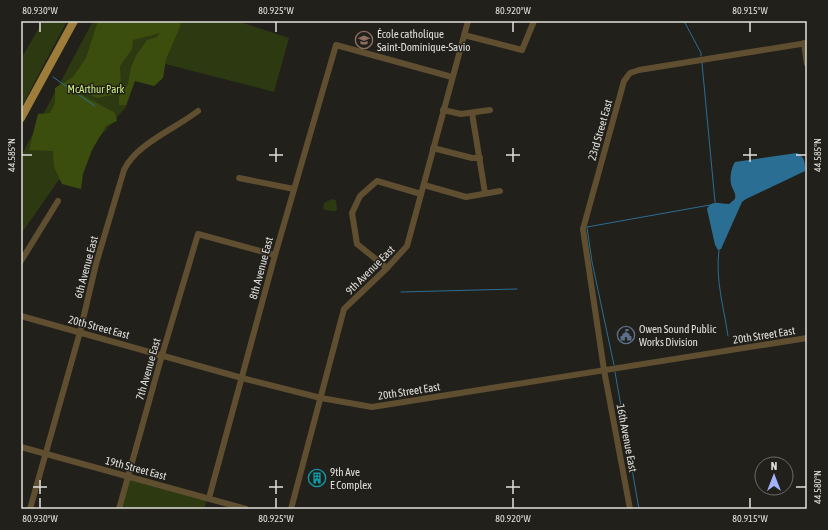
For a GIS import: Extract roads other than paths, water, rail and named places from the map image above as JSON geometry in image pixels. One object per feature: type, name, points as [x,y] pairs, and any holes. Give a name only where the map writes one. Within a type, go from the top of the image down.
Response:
[{"type":"main road","points":[[21,118],[74,21]]},
{"type":"street","name":"9th Avenue East","points":[[291,509],[344,309],[387,268],[407,246],[468,21]]},
{"type":"street","points":[[464,35],[522,50],[534,21]]},
{"type":"street","points":[[805,43],[807,64]]},
{"type":"street","name":"23rd Street East","points":[[604,370],[583,229],[624,82],[630,73],[639,70],[805,43]]},
{"type":"street","name":"8th Avenue East","points":[[209,498],[275,255],[336,45],[452,77]]},
{"type":"street","points":[[443,110],[461,114],[490,110]]},
{"type":"street","name":"6th Avenue East","points":[[30,509],[80,332],[96,264],[122,175],[126,166],[135,154],[146,145],[198,111]]},
{"type":"street","points":[[472,113],[486,193]]},
{"type":"street","points":[[433,148],[472,158],[480,158]]},
{"type":"street","points":[[239,178],[294,189]]},
{"type":"street","points":[[387,268],[357,244],[352,214],[353,211],[360,196],[377,181],[421,194]]},
{"type":"street","points":[[424,185],[466,197],[500,191]]},
{"type":"street","points":[[21,261],[58,201]]},
{"type":"street","name":"7th Avenue East","points":[[119,509],[198,234],[275,255]]},
{"type":"street","name":"20th Street East","points":[[21,316],[242,378],[321,398],[372,407],[807,338]]},
{"type":"street","name":"16th Avenue East","points":[[604,370],[630,509]]},
{"type":"street","name":"19th Street East","points":[[21,447],[246,509]]},
{"type":"water","points":[[797,153],[803,158],[805,163],[805,171],[742,202],[721,249],[718,250],[715,245],[707,209],[711,204],[729,204],[735,199],[735,194],[731,184],[731,174],[732,167],[735,162]]},
{"type":"waterway","points":[[684,21],[701,53],[701,56]]},
{"type":"waterway","points":[[702,63],[715,202]]},
{"type":"waterway","points":[[53,77],[95,106]]},
{"type":"waterway","points":[[614,365],[592,262],[587,227],[710,205]]},
{"type":"waterway","points":[[719,250],[718,272],[720,293],[728,336]]},
{"type":"waterway","points":[[401,292],[517,289]]},
{"type":"waterway","points":[[615,372],[639,509]]},
{"type":"place","name":"École catholique Saint-Dominique-Savio","points":[[364,40]]},
{"type":"place","name":"Owen Sound Public Works Division","points":[[626,335]]},
{"type":"place","name":"9th Ave E Complex","points":[[317,478]]},
{"type":"park label","name":"McArthur Park","points":[[96,89]]}]
